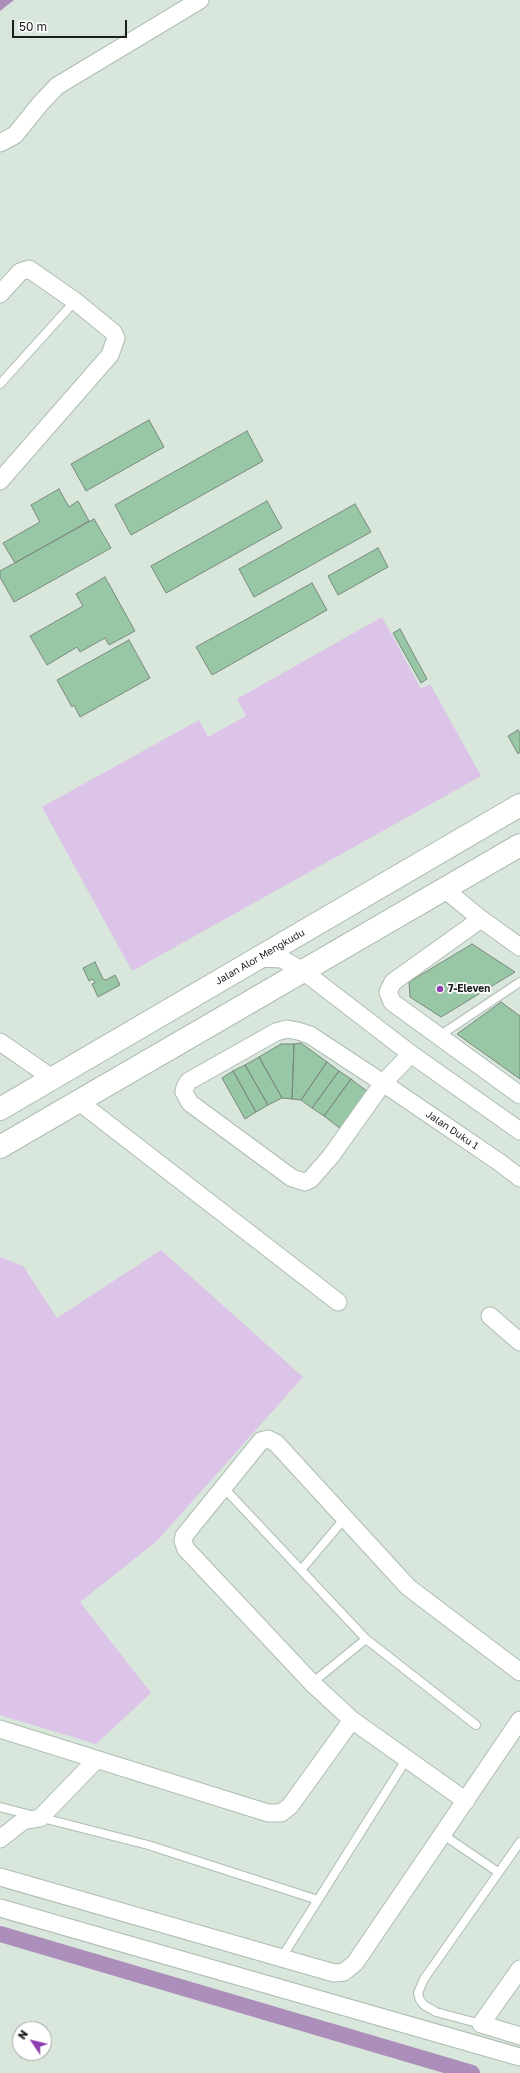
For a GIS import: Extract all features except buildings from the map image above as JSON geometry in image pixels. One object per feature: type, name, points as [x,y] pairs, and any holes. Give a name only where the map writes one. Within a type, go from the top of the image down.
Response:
[{"type":"main road","name":"Jalan Alor Mengkudu","points":[[0,1109],[520,805]]},
{"type":"main road","points":[[0,1147],[443,888],[520,845]]},
{"type":"street","points":[[0,143],[15,135],[57,86],[200,0]]},
{"type":"street","points":[[0,294],[20,272],[29,269],[75,301],[113,332],[116,338],[115,346],[110,355],[0,481]]},
{"type":"street","points":[[443,888],[481,919],[520,947]]},
{"type":"street","points":[[481,919],[393,982],[388,992],[392,1002],[520,1095]]},
{"type":"street","points":[[259,958],[282,959],[303,971],[411,1054],[520,1131]]},
{"type":"street","name":"Jalan Duku 1","points":[[383,1083],[331,1156],[311,1179],[305,1182],[292,1178],[190,1103],[184,1092],[189,1081],[276,1032],[287,1029],[310,1035],[383,1083],[520,1178]]},
{"type":"street","points":[[0,1042],[52,1078]]},
{"type":"street","points":[[383,1083],[411,1054]]},
{"type":"street","points":[[78,1101],[338,1302]]},
{"type":"street","points":[[490,1316],[520,1342]]},
{"type":"street","points":[[466,1801],[406,1760],[352,1720],[312,1683],[186,1549],[183,1541],[184,1536],[261,1441],[268,1439],[276,1443],[408,1587],[520,1672]]},
{"type":"street","points":[[0,1729],[268,1813],[281,1813],[290,1806],[352,1720]]},
{"type":"street","points":[[0,1877],[334,1973],[350,1969],[520,1720]]},
{"type":"street","points":[[0,1839],[23,1821],[40,1818],[96,1760]]},
{"type":"street","points":[[0,1908],[520,2057]]},
{"type":"street","points":[[520,1969],[481,2024],[520,2036]]},
{"type":"lane","points":[[0,384],[75,301]]},
{"type":"lane","points":[[439,1036],[520,982]]},
{"type":"lane","points":[[223,1486],[366,1639],[476,1725]]},
{"type":"lane","points":[[301,1570],[345,1518]]},
{"type":"lane","points":[[312,1683],[366,1639]]},
{"type":"lane","points":[[282,1957],[406,1760]]},
{"type":"lane","points":[[0,1807],[148,1845],[318,1900]]},
{"type":"lane","points":[[442,1834],[498,1872]]},
{"type":"lane","points":[[481,2024],[436,2012],[424,2005],[420,2000],[418,1992],[424,1979],[520,1842]]},
{"type":"shaded area","points":[[0,0],[14,0],[0,11]]},
{"type":"shaded area","points":[[382,617],[421,689],[430,684],[481,776],[132,971],[42,807],[199,720],[208,737],[246,716],[237,699]]},
{"type":"shaded area","points":[[161,1250],[303,1377],[157,1541],[80,1602],[151,1693],[96,1744],[0,1715],[0,1257],[23,1266],[57,1318]]},
{"type":"waterway","points":[[0,1934],[472,2073]]},
{"type":"place","name":"7-Eleven","points":[[440,989]]}]
